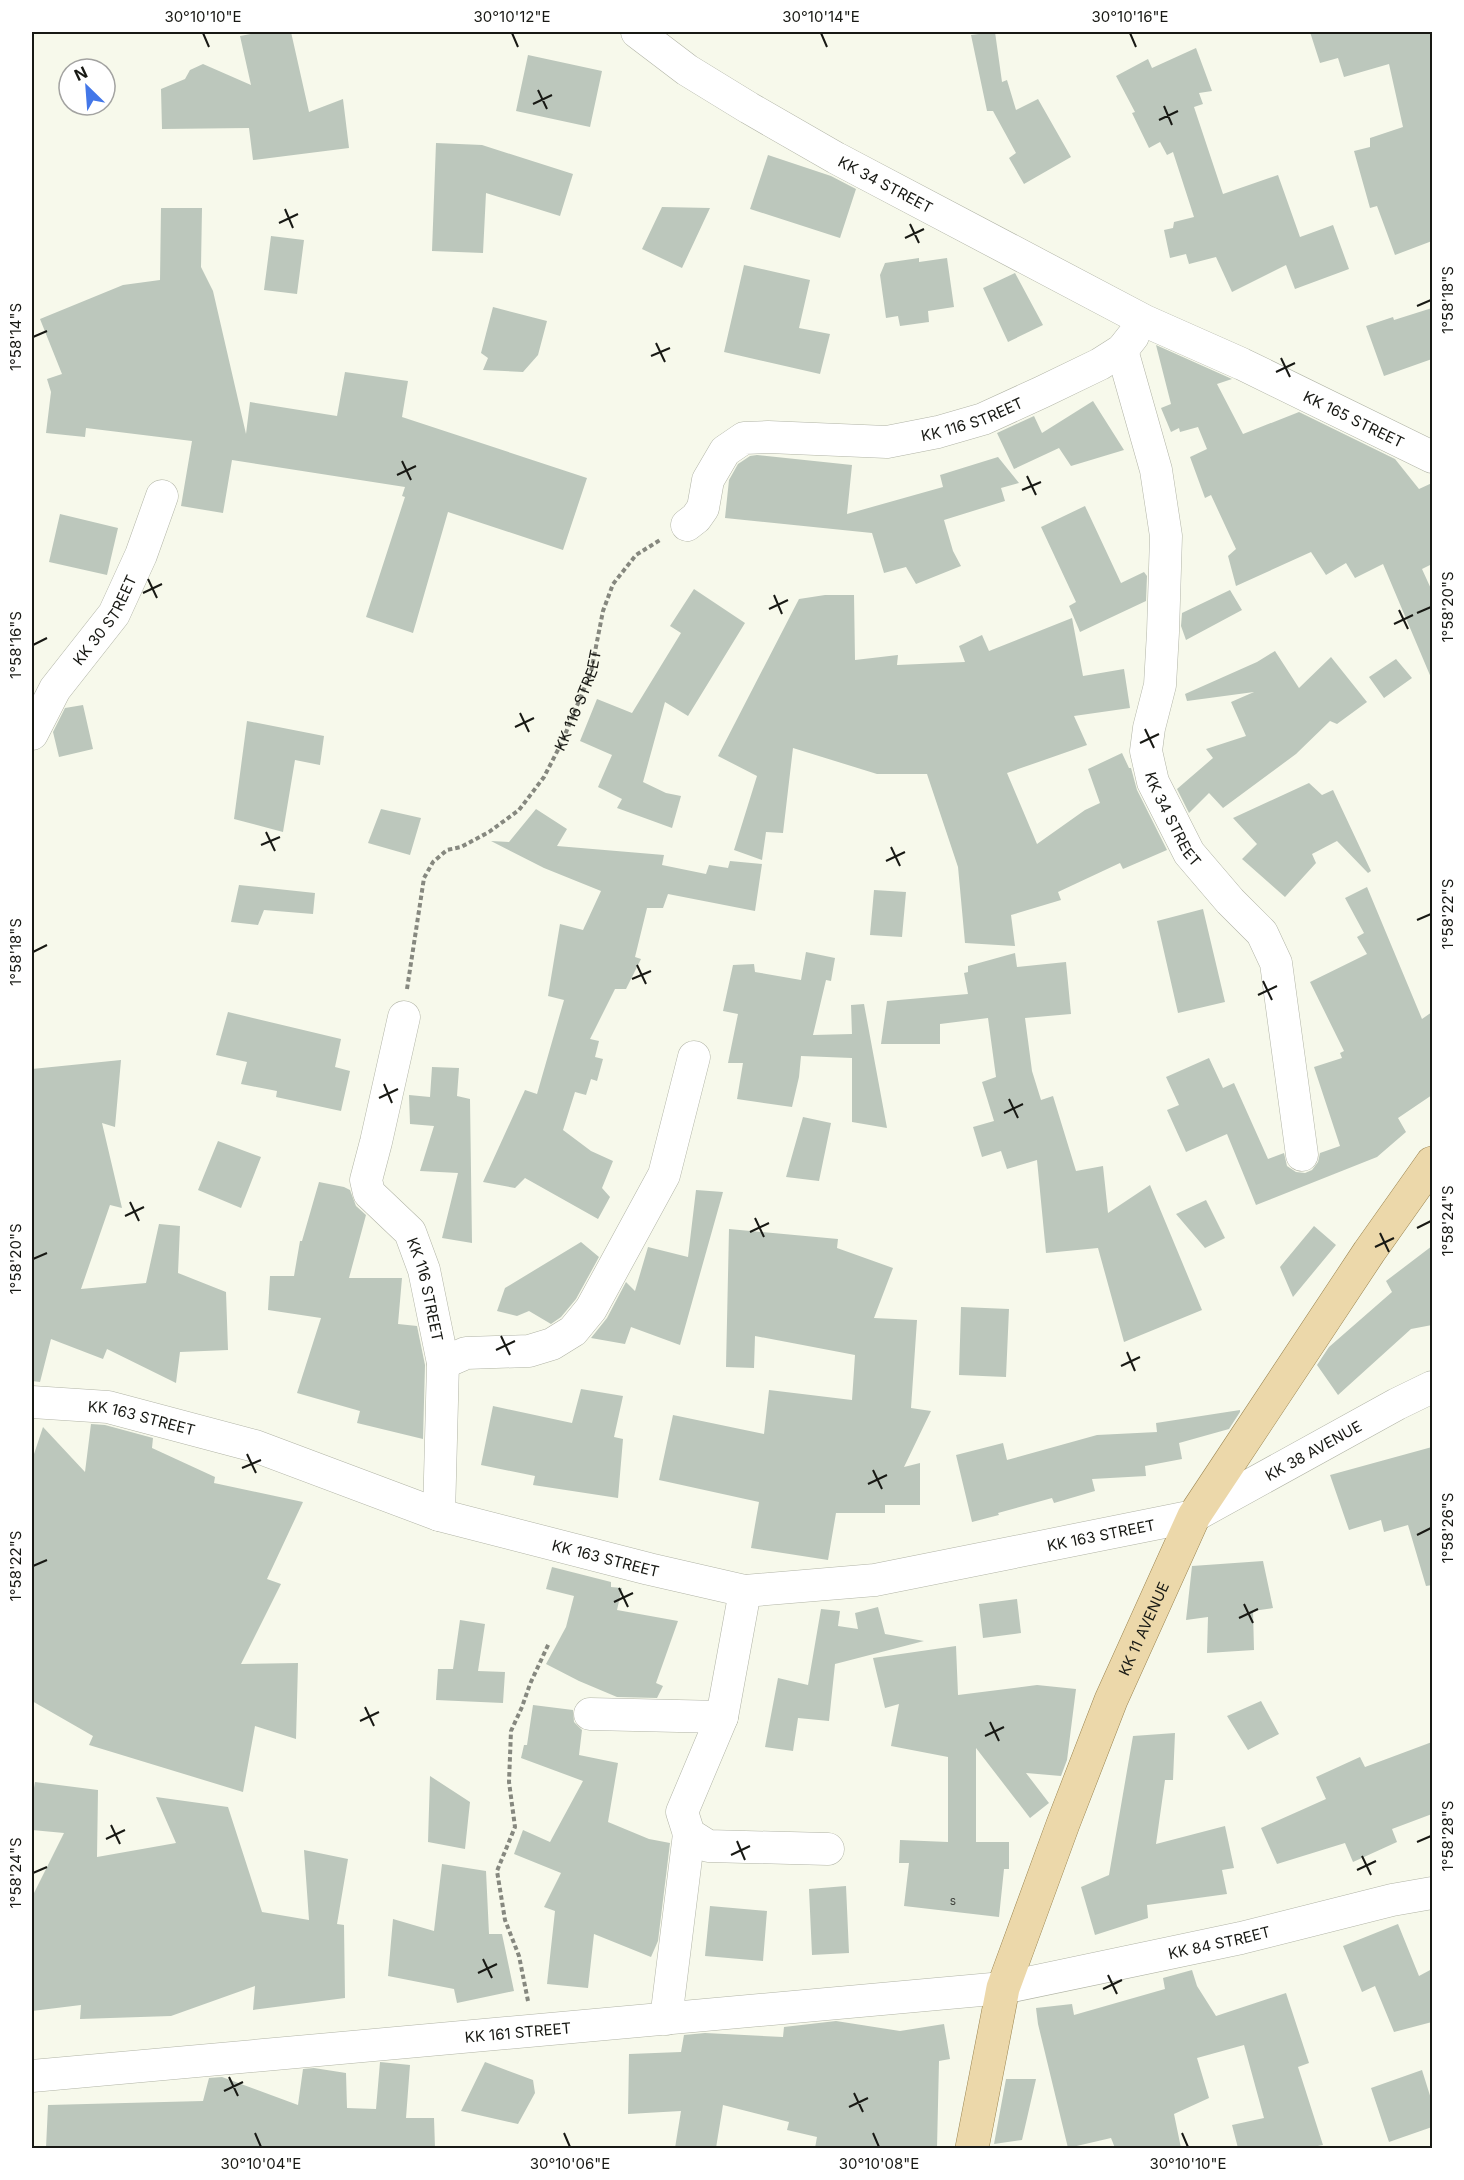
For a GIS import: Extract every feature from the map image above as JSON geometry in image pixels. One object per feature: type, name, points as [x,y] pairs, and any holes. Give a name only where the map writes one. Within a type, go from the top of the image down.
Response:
[{"type":"main road","name":"KK 11 AVENUE","points":[[972,2148],[1003,1988],[1111,1700],[1194,1516],[1357,1270],[1432,1163]]},
{"type":"street","name":"KK 34 STREET","points":[[637,32],[687,70],[836,158],[1145,321]]},
{"type":"street","name":"KK 116 STREET","points":[[687,525],[703,508],[708,480],[725,451],[744,438],[887,442],[938,432],[993,414],[1100,364],[1122,350],[1145,321]]},
{"type":"street","name":"KK 165 STREET","points":[[1145,321],[1242,364],[1432,457]]},
{"type":"street","name":"KK 34 STREET","points":[[1122,350],[1156,470],[1166,536],[1160,685],[1149,728],[1146,751],[1153,782],[1189,854],[1262,933],[1271,948],[1276,963],[1302,1155]]},
{"type":"street","name":"KK 30 STREET","points":[[32,734],[55,688],[114,614],[141,555],[162,496]]},
{"type":"street","name":"KK 116 STREET","points":[[404,1017],[366,1180],[369,1193],[410,1232],[424,1270],[443,1363],[439,1515]]},
{"type":"street","name":"KK 116 STREET","points":[[443,1363],[466,1353],[529,1351],[552,1344],[573,1331],[591,1309],[664,1175],[694,1057]]},
{"type":"street","name":"KK 38 AVENUE","points":[[1194,1516],[1432,1387]]},
{"type":"street","name":"KK 163 STREET","points":[[32,1402],[108,1407],[255,1446],[439,1515],[745,1591],[875,1580],[1194,1516]]},
{"type":"street","points":[[666,2019],[689,1834],[682,1812],[722,1717],[745,1591]]},
{"type":"street","points":[[590,1714],[722,1717]]},
{"type":"street","points":[[689,1834],[708,1846],[828,1850]]},
{"type":"street","name":"KK 84 STREET","points":[[1003,1988],[1241,1938],[1392,1900],[1432,1893]]},
{"type":"street","name":"KK 161 STREET","points":[[32,2076],[1003,1988]]},
{"type":"path","name":"KK 116 STREET","points":[[404,1017],[424,878],[433,862],[447,850],[461,847],[489,832],[519,810],[538,785],[562,742],[591,672],[603,611],[613,584],[636,555],[687,525]]},
{"type":"path","points":[[534,2031],[519,1956],[505,1920],[497,1871],[515,1827],[509,1782],[511,1731],[549,1643]]},
{"type":"building","points":[[261,32],[291,32],[309,112],[343,99],[349,148],[253,160],[249,128],[162,129],[161,89],[185,79],[190,70],[203,64],[251,85],[240,36]]},
{"type":"building","points":[[995,32],[1002,82],[1007,80],[1016,110],[1038,99],[1071,157],[1024,184],[1009,158],[1016,153],[993,111],[987,111],[971,35]]},
{"type":"building","points":[[1310,32],[1432,32],[1432,241],[1395,255],[1377,206],[1370,208],[1354,151],[1370,147],[1370,138],[1403,127],[1389,64],[1344,77],[1338,58],[1320,63]]},
{"type":"building","points":[[1196,48],[1212,91],[1199,93],[1203,104],[1194,107],[1223,194],[1278,175],[1300,237],[1333,225],[1349,269],[1295,289],[1286,265],[1232,292],[1216,257],[1189,264],[1186,254],[1170,258],[1164,230],[1173,228],[1174,222],[1194,217],[1173,152],[1167,155],[1160,142],[1149,148],[1132,113],[1135,112],[1116,76],[1148,59],[1152,68]]},
{"type":"building","points":[[528,55],[602,71],[590,127],[516,111]]},
{"type":"building","points":[[436,143],[482,145],[573,174],[560,216],[486,193],[483,253],[432,251]]},
{"type":"building","points":[[768,155],[831,176],[856,189],[840,238],[750,209]]},
{"type":"building","points":[[662,207],[710,208],[682,268],[642,249]]},
{"type":"building","points":[[161,208],[202,208],[201,267],[213,291],[246,434],[250,402],[337,416],[345,372],[408,381],[402,417],[587,478],[563,550],[448,512],[413,633],[366,617],[405,497],[402,496],[405,487],[232,460],[223,513],[181,506],[192,441],[86,428],[85,437],[46,433],[51,392],[47,379],[62,374],[40,319],[123,285],[160,280]]},
{"type":"building","points":[[271,236],[304,240],[297,294],[264,290]]},
{"type":"building","points":[[919,258],[919,262],[947,258],[954,307],[928,311],[929,322],[900,326],[898,316],[886,318],[880,275],[885,263]]},
{"type":"building","points":[[744,265],[810,280],[799,328],[830,334],[820,374],[724,352]]},
{"type":"building","points":[[1015,273],[1043,325],[1008,342],[983,288]]},
{"type":"building","points":[[493,307],[547,321],[538,355],[523,372],[483,370],[488,358],[481,353]]},
{"type":"building","points":[[1432,308],[1432,359],[1384,376],[1366,326]]},
{"type":"building","points":[[1156,345],[1232,379],[1217,384],[1243,434],[1299,412],[1395,459],[1419,489],[1432,483],[1432,564],[1422,569],[1432,591],[1432,680],[1383,564],[1355,578],[1346,563],[1326,575],[1311,552],[1236,586],[1228,556],[1236,549],[1211,495],[1205,498],[1190,457],[1207,449],[1198,427],[1180,432],[1179,428],[1171,432],[1161,408],[1171,404]]},
{"type":"building","points":[[1093,401],[1124,450],[1071,466],[1059,448],[1014,469],[997,433],[1034,416],[1042,433]]},
{"type":"building","points":[[750,456],[852,465],[847,514],[943,487],[940,475],[998,457],[1019,483],[1001,488],[1005,501],[944,520],[953,551],[961,566],[916,584],[906,567],[884,573],[872,533],[725,518],[729,480],[738,464]]},
{"type":"building","points":[[1085,506],[1121,583],[1144,572],[1147,576],[1146,601],[1080,632],[1069,606],[1076,602],[1041,527]]},
{"type":"building","points":[[60,514],[118,528],[107,575],[49,562]]},
{"type":"building","points":[[694,589],[745,623],[688,716],[665,702],[643,782],[666,793],[681,796],[672,828],[617,808],[622,799],[598,787],[612,755],[580,741],[597,699],[632,713],[681,633],[670,626]]},
{"type":"building","points":[[1230,590],[1242,610],[1186,640],[1181,626],[1182,613]]},
{"type":"building","points":[[825,595],[854,595],[855,660],[898,655],[897,665],[965,662],[959,646],[982,635],[989,651],[1072,618],[1083,676],[1124,669],[1130,708],[1074,716],[1087,745],[1007,773],[1037,844],[1085,810],[1100,803],[1088,769],[1122,753],[1131,768],[1137,790],[1167,850],[1123,869],[1120,863],[1058,892],[1061,900],[1011,915],[1015,946],[965,943],[958,867],[927,774],[877,774],[793,748],[783,833],[766,832],[762,860],[734,850],[757,776],[718,756],[799,599]]},
{"type":"building","points":[[1275,651],[1299,688],[1331,657],[1367,702],[1337,724],[1330,721],[1296,754],[1223,808],[1209,793],[1189,813],[1177,789],[1213,758],[1206,749],[1246,736],[1231,702],[1254,692],[1187,701],[1185,694],[1257,662]]},
{"type":"building","points":[[1396,659],[1412,678],[1384,698],[1369,677]]},
{"type":"building","points":[[83,705],[93,749],[59,757],[53,732],[65,708]]},
{"type":"building","points":[[247,721],[324,736],[320,765],[295,760],[283,832],[234,819]]},
{"type":"building","points":[[1309,783],[1322,795],[1333,790],[1371,871],[1368,873],[1337,841],[1312,854],[1316,863],[1285,897],[1242,859],[1257,844],[1233,818]]},
{"type":"building","points":[[381,809],[421,818],[410,855],[368,843]]},
{"type":"building","points":[[536,809],[567,829],[557,846],[664,855],[662,865],[706,874],[709,865],[728,868],[730,861],[762,864],[755,911],[668,894],[663,908],[647,908],[635,957],[641,959],[626,989],[615,989],[590,1039],[599,1041],[595,1057],[603,1059],[597,1081],[591,1079],[586,1095],[575,1092],[563,1130],[591,1151],[613,1161],[602,1188],[610,1197],[598,1219],[525,1178],[515,1188],[483,1182],[525,1090],[537,1094],[564,1000],[548,996],[560,924],[583,930],[601,891],[544,868],[491,841],[509,842]]},
{"type":"building","points":[[239,885],[315,893],[313,914],[264,910],[258,925],[231,922]]},
{"type":"building","points":[[1367,887],[1422,1019],[1432,1012],[1432,1095],[1398,1118],[1406,1132],[1377,1157],[1256,1205],[1227,1134],[1186,1152],[1167,1110],[1179,1105],[1166,1077],[1209,1058],[1223,1088],[1234,1083],[1268,1159],[1284,1153],[1287,1166],[1296,1172],[1305,1173],[1312,1170],[1318,1162],[1320,1153],[1340,1146],[1314,1067],[1342,1058],[1340,1053],[1344,1051],[1310,982],[1367,954],[1357,937],[1364,933],[1345,898]]},
{"type":"building","points":[[874,890],[906,892],[902,937],[870,935]]},
{"type":"building","points":[[1203,909],[1225,1002],[1178,1013],[1157,921]]},
{"type":"building","points":[[806,952],[835,958],[831,981],[826,980],[813,1035],[852,1034],[851,1005],[864,1004],[887,1128],[852,1122],[852,1058],[801,1056],[792,1107],[737,1099],[743,1063],[728,1063],[738,1014],[723,1011],[733,965],[754,964],[755,972],[801,980]]},
{"type":"building","points":[[1015,953],[1017,967],[1066,962],[1071,1014],[1025,1018],[1032,1071],[1041,1100],[1053,1096],[1076,1171],[1103,1166],[1108,1213],[1150,1185],[1202,1310],[1124,1342],[1098,1248],[1046,1253],[1037,1160],[1007,1169],[1001,1151],[982,1157],[973,1127],[994,1121],[982,1082],[996,1077],[988,1018],[940,1024],[940,1044],[881,1044],[887,1001],[968,994],[964,973],[968,972],[968,966]]},
{"type":"building","points":[[228,1012],[341,1039],[335,1067],[350,1071],[341,1111],[276,1097],[277,1091],[241,1084],[247,1062],[216,1055]]},
{"type":"building","points":[[121,1060],[115,1127],[102,1123],[122,1208],[110,1205],[81,1289],[146,1283],[159,1224],[180,1226],[178,1273],[226,1292],[228,1350],[180,1352],[176,1383],[107,1349],[103,1359],[51,1339],[40,1382],[32,1381],[32,1069]]},
{"type":"building","points":[[432,1067],[459,1068],[457,1096],[470,1099],[472,1243],[442,1238],[458,1173],[420,1171],[434,1126],[410,1124],[409,1095],[430,1097]]},
{"type":"building","points":[[803,1117],[831,1123],[819,1181],[786,1177]]},
{"type":"building","points":[[218,1141],[261,1157],[241,1208],[198,1190]]},
{"type":"building","points":[[319,1182],[350,1190],[356,1206],[366,1215],[349,1278],[402,1278],[398,1324],[417,1326],[425,1365],[423,1439],[357,1423],[360,1411],[297,1393],[321,1318],[268,1310],[270,1276],[294,1276],[300,1241],[302,1241]]},
{"type":"building","points":[[696,1190],[723,1192],[680,1345],[631,1327],[625,1344],[591,1338],[607,1318],[626,1282],[635,1291],[648,1247],[688,1257]]},
{"type":"building","points":[[1206,1200],[1225,1238],[1205,1248],[1176,1214]]},
{"type":"building","points":[[1314,1226],[1336,1245],[1293,1297],[1280,1267]]},
{"type":"building","points":[[729,1229],[838,1239],[837,1248],[893,1268],[874,1318],[917,1320],[911,1408],[931,1411],[904,1467],[920,1463],[920,1505],[885,1505],[885,1513],[836,1513],[828,1560],[751,1548],[759,1502],[659,1480],[673,1415],[764,1434],[769,1390],[852,1400],[855,1355],[755,1336],[754,1368],[726,1367]]},
{"type":"building","points":[[581,1242],[599,1257],[576,1299],[561,1317],[551,1324],[529,1311],[517,1316],[497,1311],[505,1288]]},
{"type":"building","points":[[1432,1246],[1432,1325],[1411,1329],[1338,1395],[1317,1365],[1329,1347],[1392,1292],[1386,1281]]},
{"type":"building","points":[[961,1307],[1009,1309],[1006,1377],[959,1375]]},
{"type":"building","points":[[581,1389],[623,1396],[614,1437],[623,1439],[618,1498],[533,1485],[535,1476],[481,1465],[493,1406],[572,1423]]},
{"type":"building","points":[[1240,1410],[1229,1429],[1179,1443],[1182,1459],[1145,1466],[1146,1476],[1092,1479],[1095,1491],[1054,1503],[1052,1498],[972,1522],[956,1455],[1003,1443],[1007,1460],[1097,1435],[1157,1432],[1156,1423]]},
{"type":"building","points":[[91,1424],[105,1425],[153,1438],[152,1448],[215,1477],[214,1483],[303,1502],[267,1579],[281,1584],[241,1664],[298,1663],[296,1739],[255,1726],[243,1792],[89,1745],[93,1736],[32,1701],[32,1460],[43,1427],[85,1472]]},
{"type":"building","points":[[1432,1447],[1432,1585],[1426,1586],[1408,1525],[1384,1532],[1381,1520],[1349,1530],[1330,1475]]},
{"type":"building","points":[[1263,1561],[1273,1608],[1253,1611],[1254,1650],[1207,1653],[1208,1617],[1186,1620],[1192,1566]]},
{"type":"building","points":[[552,1567],[611,1582],[611,1587],[622,1588],[617,1610],[678,1621],[656,1683],[663,1686],[657,1698],[617,1697],[546,1664],[566,1627],[574,1596],[546,1589]]},
{"type":"building","points":[[1017,1599],[1021,1633],[983,1638],[979,1604]]},
{"type":"building","points":[[878,1607],[885,1634],[924,1641],[835,1664],[829,1721],[798,1718],[793,1751],[765,1747],[778,1678],[808,1685],[821,1609],[840,1611],[838,1626],[858,1629],[855,1613]]},
{"type":"building","points":[[460,1620],[485,1624],[478,1671],[505,1672],[503,1703],[436,1700],[438,1669],[453,1669]]},
{"type":"building","points":[[956,1646],[958,1695],[1037,1685],[1076,1689],[1067,1760],[1061,1776],[1026,1773],[1049,1803],[1030,1818],[976,1748],[976,1842],[1009,1842],[1009,1869],[1004,1869],[999,1917],[904,1906],[909,1863],[899,1863],[900,1840],[948,1842],[948,1757],[891,1746],[899,1704],[885,1708],[873,1658]]},
{"type":"building","points":[[1261,1701],[1279,1734],[1248,1750],[1227,1716]]},
{"type":"building","points":[[533,1705],[573,1710],[574,1722],[582,1730],[579,1755],[618,1763],[608,1822],[649,1839],[670,1843],[658,1941],[651,1957],[594,1934],[588,1988],[547,1984],[555,1911],[544,1907],[561,1873],[514,1854],[523,1830],[550,1842],[583,1781],[521,1758],[524,1745],[527,1745]]},
{"type":"building","points":[[1175,1733],[1173,1780],[1165,1780],[1156,1844],[1225,1826],[1234,1868],[1222,1870],[1227,1894],[1147,1905],[1148,1918],[1095,1935],[1081,1887],[1109,1875],[1133,1736]]},
{"type":"building","points":[[1432,1742],[1432,1814],[1392,1829],[1397,1842],[1353,1862],[1345,1843],[1277,1864],[1261,1828],[1326,1799],[1316,1777],[1360,1757],[1365,1767]]},
{"type":"building","points":[[430,1776],[470,1802],[465,1849],[428,1842]]},
{"type":"building","points":[[35,1782],[98,1790],[97,1857],[176,1843],[156,1797],[228,1807],[262,1912],[309,1920],[304,1850],[348,1859],[337,1924],[344,1925],[345,1998],[253,2010],[255,1986],[171,2016],[80,2019],[81,2005],[32,2011],[32,1897],[64,1833],[32,1830],[32,1800]]},
{"type":"building","points":[[442,1864],[486,1871],[489,1934],[502,1934],[514,1991],[457,2003],[454,1989],[388,1976],[393,1919],[434,1931]]},
{"type":"building","points":[[846,1886],[849,1953],[812,1955],[809,1889]]},
{"type":"building","points":[[710,1906],[767,1911],[763,1961],[705,1956]]},
{"type":"building","points":[[1398,1924],[1419,1976],[1432,1969],[1432,2022],[1394,2032],[1375,1986],[1362,1992],[1343,1946]]},
{"type":"building","points":[[1192,1970],[1197,1986],[1216,2016],[1286,1993],[1309,2063],[1298,2067],[1323,2145],[1307,2148],[1238,2148],[1232,2125],[1264,2118],[1244,2045],[1197,2058],[1209,2098],[1174,2114],[1181,2148],[1115,2148],[1111,2138],[1068,2148],[1036,2008],[1072,2004],[1074,2015],[1165,1989],[1163,1978]]},
{"type":"building","points":[[836,2021],[900,2031],[944,2024],[950,2059],[939,2061],[937,2148],[815,2148],[817,2137],[787,2130],[789,2122],[723,2105],[716,2148],[675,2148],[681,2111],[628,2114],[629,2054],[681,2052],[684,2035],[705,2033],[783,2037],[784,2027]]},
{"type":"building","points":[[380,2062],[410,2065],[406,2118],[434,2118],[435,2148],[46,2148],[48,2105],[203,2101],[209,2078],[222,2077],[298,2105],[303,2069],[314,2068],[346,2073],[347,2108],[376,2109]]},
{"type":"building","points":[[485,2062],[533,2080],[535,2093],[518,2124],[461,2111]]},
{"type":"building","points":[[1422,2070],[1432,2102],[1432,2127],[1389,2142],[1371,2088]]},
{"type":"building","points":[[1006,2079],[1036,2079],[1022,2140],[994,2144]]}]
